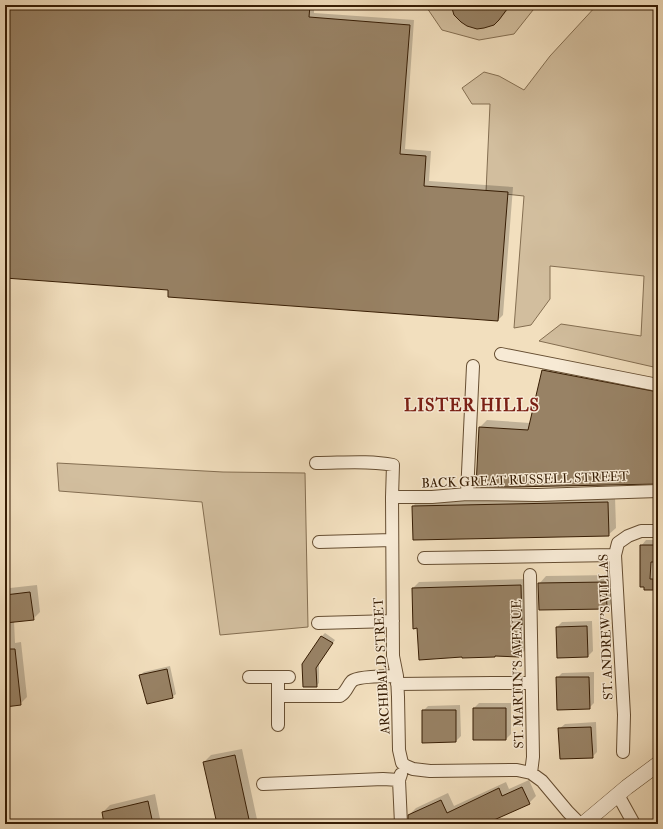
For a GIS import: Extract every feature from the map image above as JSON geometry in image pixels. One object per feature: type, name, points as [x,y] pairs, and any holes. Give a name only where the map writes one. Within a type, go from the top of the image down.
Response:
[{"type":"street","points":[[501,354],[658,385]]},
{"type":"street","points":[[467,494],[473,366]]},
{"type":"street","name":"ARCHIBALD STREET","points":[[316,463],[383,462],[393,464],[393,656],[397,680],[399,750],[402,763],[406,766]]},
{"type":"street","name":"BACK GREAT RUSSELL STREET","points":[[392,497],[432,497],[467,494],[537,495],[658,490]]},
{"type":"street","name":"ST. ANDREW'S VILLAS","points":[[623,752],[624,715],[615,555],[618,543],[628,536],[641,531],[658,531]]},
{"type":"street","points":[[319,542],[392,540]]},
{"type":"street","points":[[424,558],[530,565],[615,555]]},
{"type":"street","name":"ST. MARTIN'S AVENUE","points":[[530,565],[533,757],[531,773]]},
{"type":"street","points":[[318,623],[393,621]]},
{"type":"street","points":[[249,677],[284,677],[278,696],[278,725]]},
{"type":"street","points":[[278,696],[340,696],[345,693],[353,680],[356,679],[531,683]]},
{"type":"street","points":[[583,824],[627,787],[658,764]]},
{"type":"street","points":[[401,824],[399,780],[402,770],[406,766],[413,769],[430,771],[517,770],[531,773],[542,781],[580,824]]},
{"type":"street","points":[[263,784],[383,779],[399,780]]},
{"type":"street","points":[[618,795],[634,824]]},
{"type":"shaded area","points":[[425,5],[537,5],[514,34],[479,40],[442,30]]},
{"type":"shaded area","points":[[597,5],[658,5],[658,368],[539,341],[561,324],[641,336],[644,276],[550,266],[550,299],[531,325],[514,328],[524,196],[486,192],[490,104],[472,104],[462,88],[484,72],[499,76],[524,90],[550,56]]},
{"type":"shaded area","points":[[57,463],[223,472],[305,473],[308,627],[220,635],[202,502],[59,491]]},
{"type":"building","points":[[5,5],[310,5],[309,17],[410,25],[400,154],[426,156],[424,186],[508,192],[498,321],[168,297],[168,290],[5,278]]},
{"type":"building","points":[[451,5],[510,5],[494,25],[477,29],[467,26],[461,22],[454,15]]},
{"type":"building","points":[[542,370],[658,392],[658,484],[476,487],[479,427],[528,430]]},
{"type":"building","points":[[608,502],[609,536],[413,540],[412,506]]},
{"type":"building","points":[[640,545],[654,545],[654,562],[651,562],[650,579],[653,579],[653,590],[644,590],[644,587],[640,587]]},
{"type":"building","points":[[606,582],[607,609],[539,610],[538,583]]},
{"type":"building","points":[[521,585],[522,625],[520,625],[519,657],[495,656],[419,660],[417,628],[413,629],[412,588]]},
{"type":"building","points":[[30,592],[34,620],[5,623],[5,595]]},
{"type":"building","points":[[587,626],[588,657],[557,658],[556,627]]},
{"type":"building","points":[[321,636],[333,643],[316,668],[317,687],[303,687],[302,664]]},
{"type":"building","points":[[5,649],[15,649],[21,705],[5,707]]},
{"type":"building","points":[[167,669],[173,698],[147,704],[139,675]]},
{"type":"building","points":[[556,677],[589,677],[590,709],[557,710]]},
{"type":"building","points":[[473,708],[506,708],[506,740],[473,740]]},
{"type":"building","points":[[422,710],[456,710],[456,742],[422,743]]},
{"type":"building","points":[[591,727],[593,758],[560,759],[558,728]]},
{"type":"building","points":[[235,755],[250,824],[217,824],[203,762]]},
{"type":"building","points":[[522,787],[530,804],[485,824],[408,824],[408,815],[441,800],[447,813],[499,788],[502,796]]},
{"type":"building","points":[[148,801],[153,824],[104,824],[102,812]]},
{"type":"district","name":"LISTER HILLS","points":[[472,405]]}]
